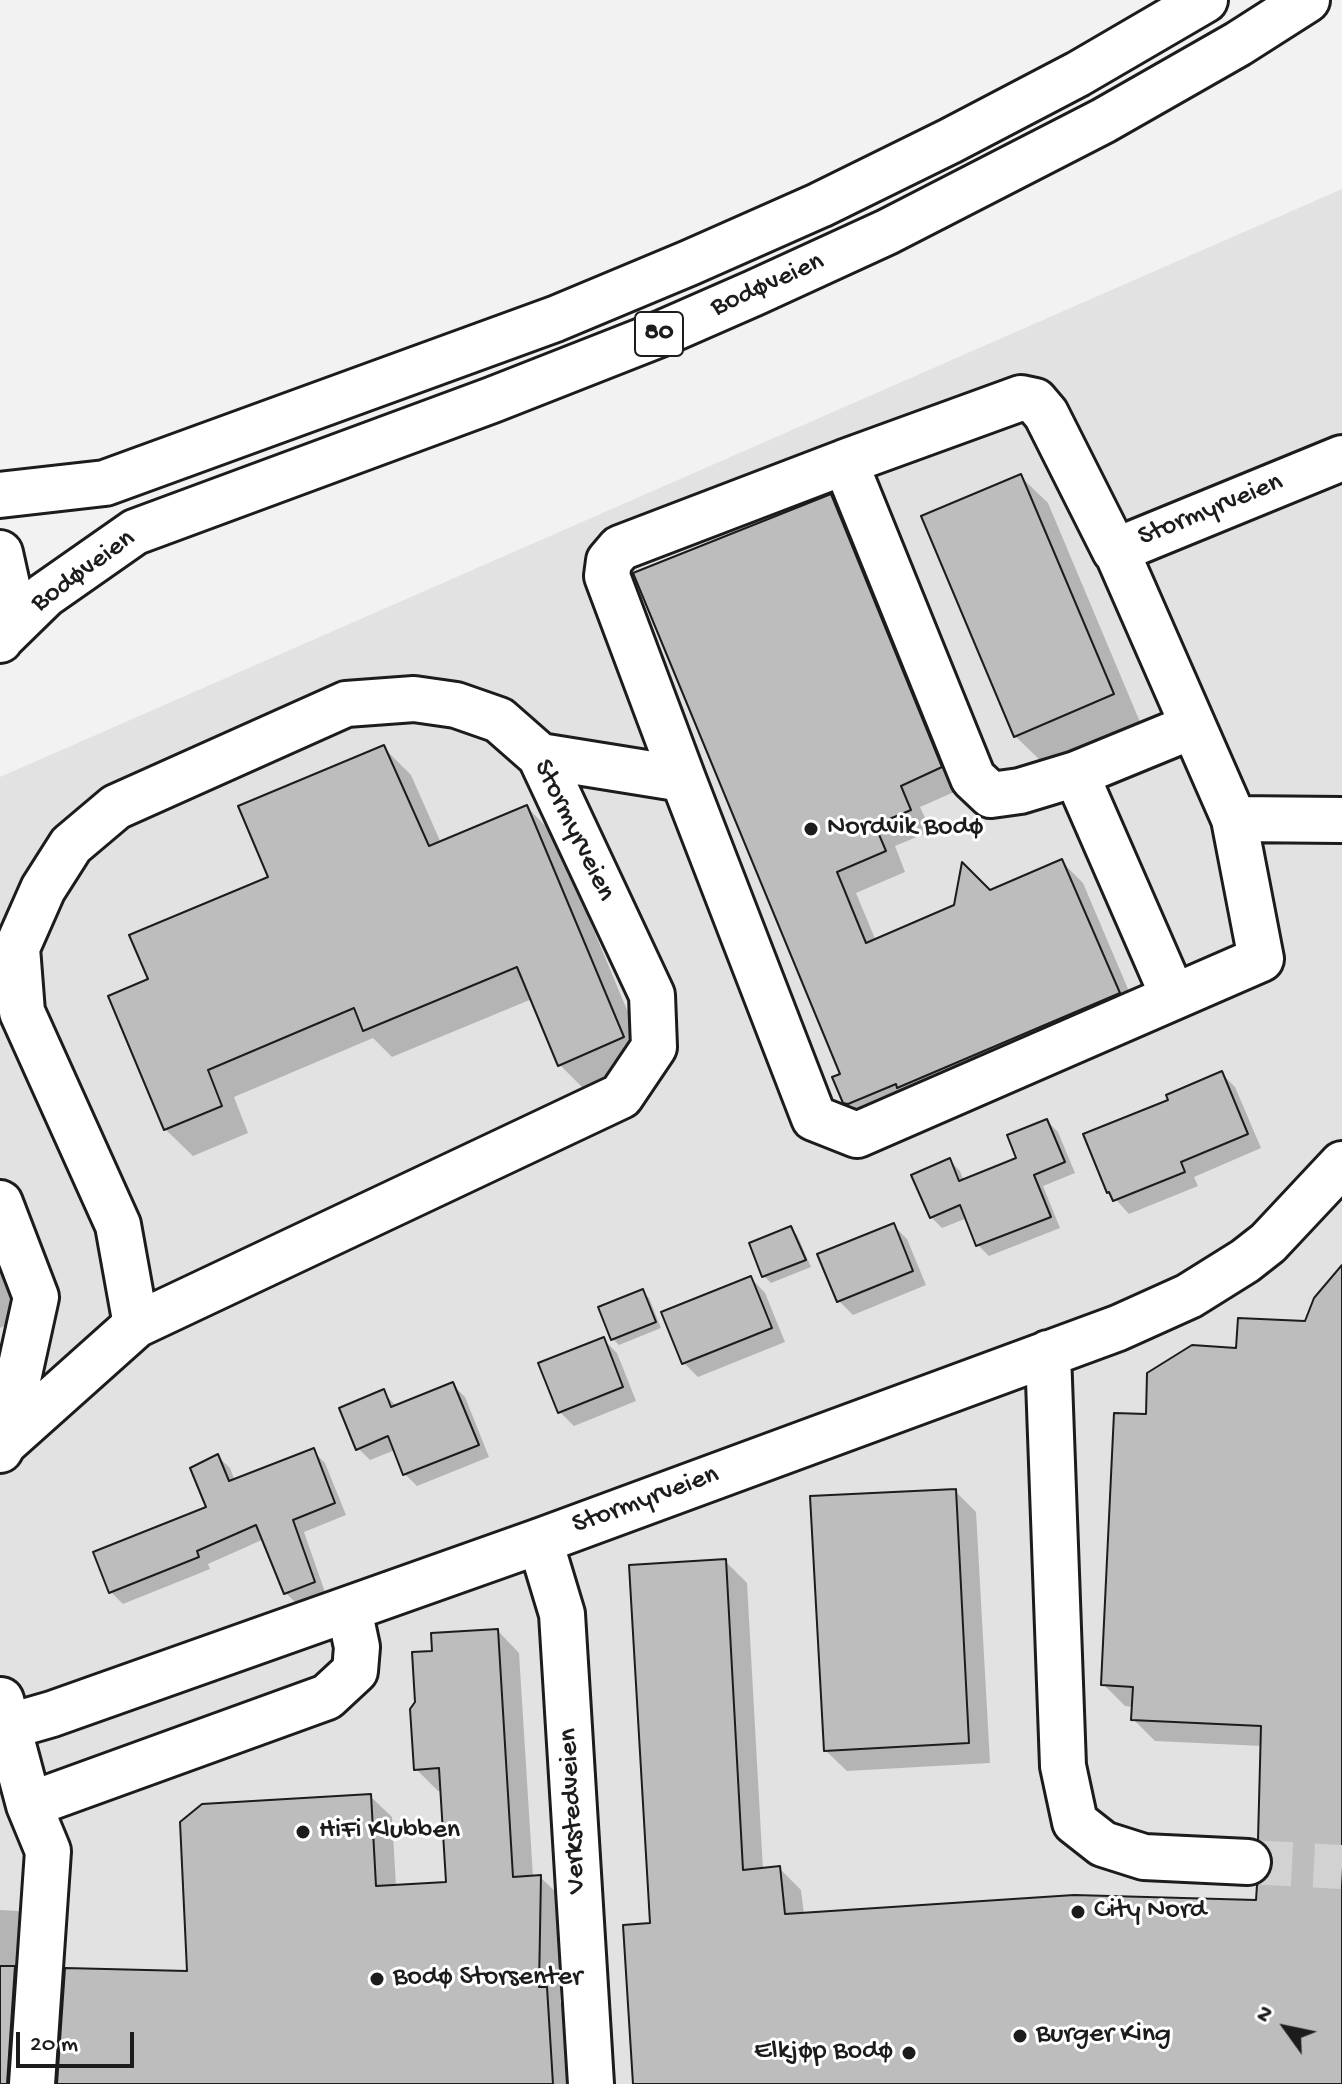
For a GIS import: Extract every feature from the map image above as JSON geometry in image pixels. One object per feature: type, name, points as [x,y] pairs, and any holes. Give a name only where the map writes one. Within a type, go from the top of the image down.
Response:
[{"type":"main road","name":"Bodøveien","points":[[0,495],[105,483],[414,372],[595,302],[807,211],[950,141],[1078,74],[1205,0]]},
{"type":"main road","name":"Bodøveien","points":[[1,639],[45,595],[135,532],[492,400],[754,293],[899,226],[1091,128],[1238,44],[1307,0]]},
{"type":"main road","name":"Stormyrveien","points":[[1234,819],[1261,959],[857,1135],[814,1118],[607,576],[609,561],[620,548],[1021,398],[1035,401],[1046,414],[1116,550],[1342,458]]},
{"type":"main road","points":[[845,462],[973,778],[991,795],[1020,791],[1076,774],[1193,726]]},
{"type":"main road","points":[[1116,550],[1234,819],[1342,820]]},
{"type":"main road","name":"Bodøveien","points":[[0,553],[8,589],[8,612],[1,639]]},
{"type":"main road","name":"Stormyrveien","points":[[2,1446],[136,1325],[621,1096],[654,1047],[652,995],[540,756],[499,720],[456,705],[414,699],[346,704],[116,807],[71,845],[43,889],[17,948],[22,1012],[118,1225],[136,1325]]},
{"type":"main road","points":[[540,756],[683,779]]},
{"type":"main road","points":[[1076,774],[1173,996]]},
{"type":"main road","name":"Stormyrveien","points":[[3,1718],[52,1714],[540,1541],[1118,1328],[1189,1296],[1245,1261],[1268,1243],[1342,1164]]},
{"type":"main road","points":[[0,1203],[36,1297],[2,1446]]},
{"type":"main road","name":"Stormyrveien","points":[[1268,1243],[1342,1208]]},
{"type":"main road","points":[[1048,1353],[1063,1766],[1075,1822],[1103,1844],[1144,1857],[1248,1862]]},
{"type":"main road","name":"Verkstedveien","points":[[540,1541],[562,1614],[591,2084]]},
{"type":"main road","points":[[29,1805],[327,1697],[355,1671],[357,1647],[349,1609]]},
{"type":"main road","points":[[3,1718],[29,1805],[48,1851],[32,2084]]},
{"type":"shaded area","points":[[1342,189],[1342,2084],[0,2084],[0,777]]},
{"type":"building","points":[[1021,474],[1114,694],[1014,737],[921,516]]},
{"type":"building","points":[[831,494],[942,767],[901,786],[911,810],[875,825],[886,851],[837,872],[866,943],[954,905],[962,862],[990,890],[1062,859],[1120,993],[897,1088],[896,1084],[848,1104],[843,1103],[832,1077],[840,1074],[633,573]]},
{"type":"building","points":[[384,745],[429,846],[527,805],[624,1037],[558,1066],[517,967],[363,1031],[354,1008],[208,1070],[222,1106],[164,1130],[108,996],[148,979],[129,935],[268,877],[238,806]]},
{"type":"building","points":[[1222,1071],[1248,1134],[1181,1162],[1185,1172],[1113,1201],[1083,1134],[1168,1100],[1166,1095]]},
{"type":"building","points":[[1047,1119],[1065,1162],[1034,1175],[1051,1217],[976,1246],[960,1205],[930,1218],[911,1175],[950,1158],[959,1181],[1016,1158],[1007,1135]]},
{"type":"building","points":[[894,1223],[913,1271],[837,1302],[817,1254]]},
{"type":"building","points":[[791,1226],[806,1260],[762,1277],[749,1243]]},
{"type":"building","points":[[1342,1265],[1342,2084],[633,2084],[623,1925],[650,1923],[629,1565],[726,1559],[743,1870],[780,1866],[785,1914],[1074,1895],[1256,1900],[1257,1885],[1269,1876],[1273,1862],[1270,1850],[1258,1840],[1261,1726],[1131,1720],[1133,1687],[1101,1685],[1114,1413],[1146,1414],[1147,1373],[1192,1345],[1236,1348],[1238,1318],[1305,1321],[1314,1298]]},
{"type":"building","points":[[751,1276],[772,1328],[682,1364],[661,1312]]},
{"type":"building","points":[[643,1289],[656,1322],[611,1340],[598,1307]]},
{"type":"building","points":[[604,1337],[623,1387],[558,1413],[538,1363]]},
{"type":"building","points":[[453,1382],[479,1445],[403,1475],[388,1436],[356,1450],[339,1408],[384,1389],[391,1407]]},
{"type":"building","points":[[314,1448],[335,1503],[293,1520],[315,1582],[284,1594],[256,1525],[197,1551],[199,1557],[109,1593],[93,1552],[206,1507],[190,1468],[218,1454],[229,1481]]},
{"type":"building","points":[[956,1489],[969,1743],[824,1751],[810,1496]]},
{"type":"building","points":[[498,1629],[513,1877],[541,1875],[539,1987],[547,1987],[553,2084],[57,2084],[65,1968],[187,1971],[180,1822],[202,1804],[371,1794],[376,1886],[446,1882],[439,1768],[414,1770],[410,1709],[415,1702],[412,1652],[432,1651],[431,1633]]},
{"type":"building","points":[[0,1966],[15,1966],[7,2084],[0,2084]]},
{"type":"tunnel","points":[[1248,1862],[1342,1867]]},
{"type":"place","name":"Nordvik Bodø","points":[[811,829]]},
{"type":"place","name":"HiFi Klubben","points":[[303,1832]]},
{"type":"place","name":"City Nord","points":[[1078,1912]]},
{"type":"place","name":"Bodø Storsenter","points":[[377,1979]]},
{"type":"place","name":"Burger King","points":[[1020,2036]]},
{"type":"place","name":"Elkjøp Bodø","points":[[909,2053]]}]
